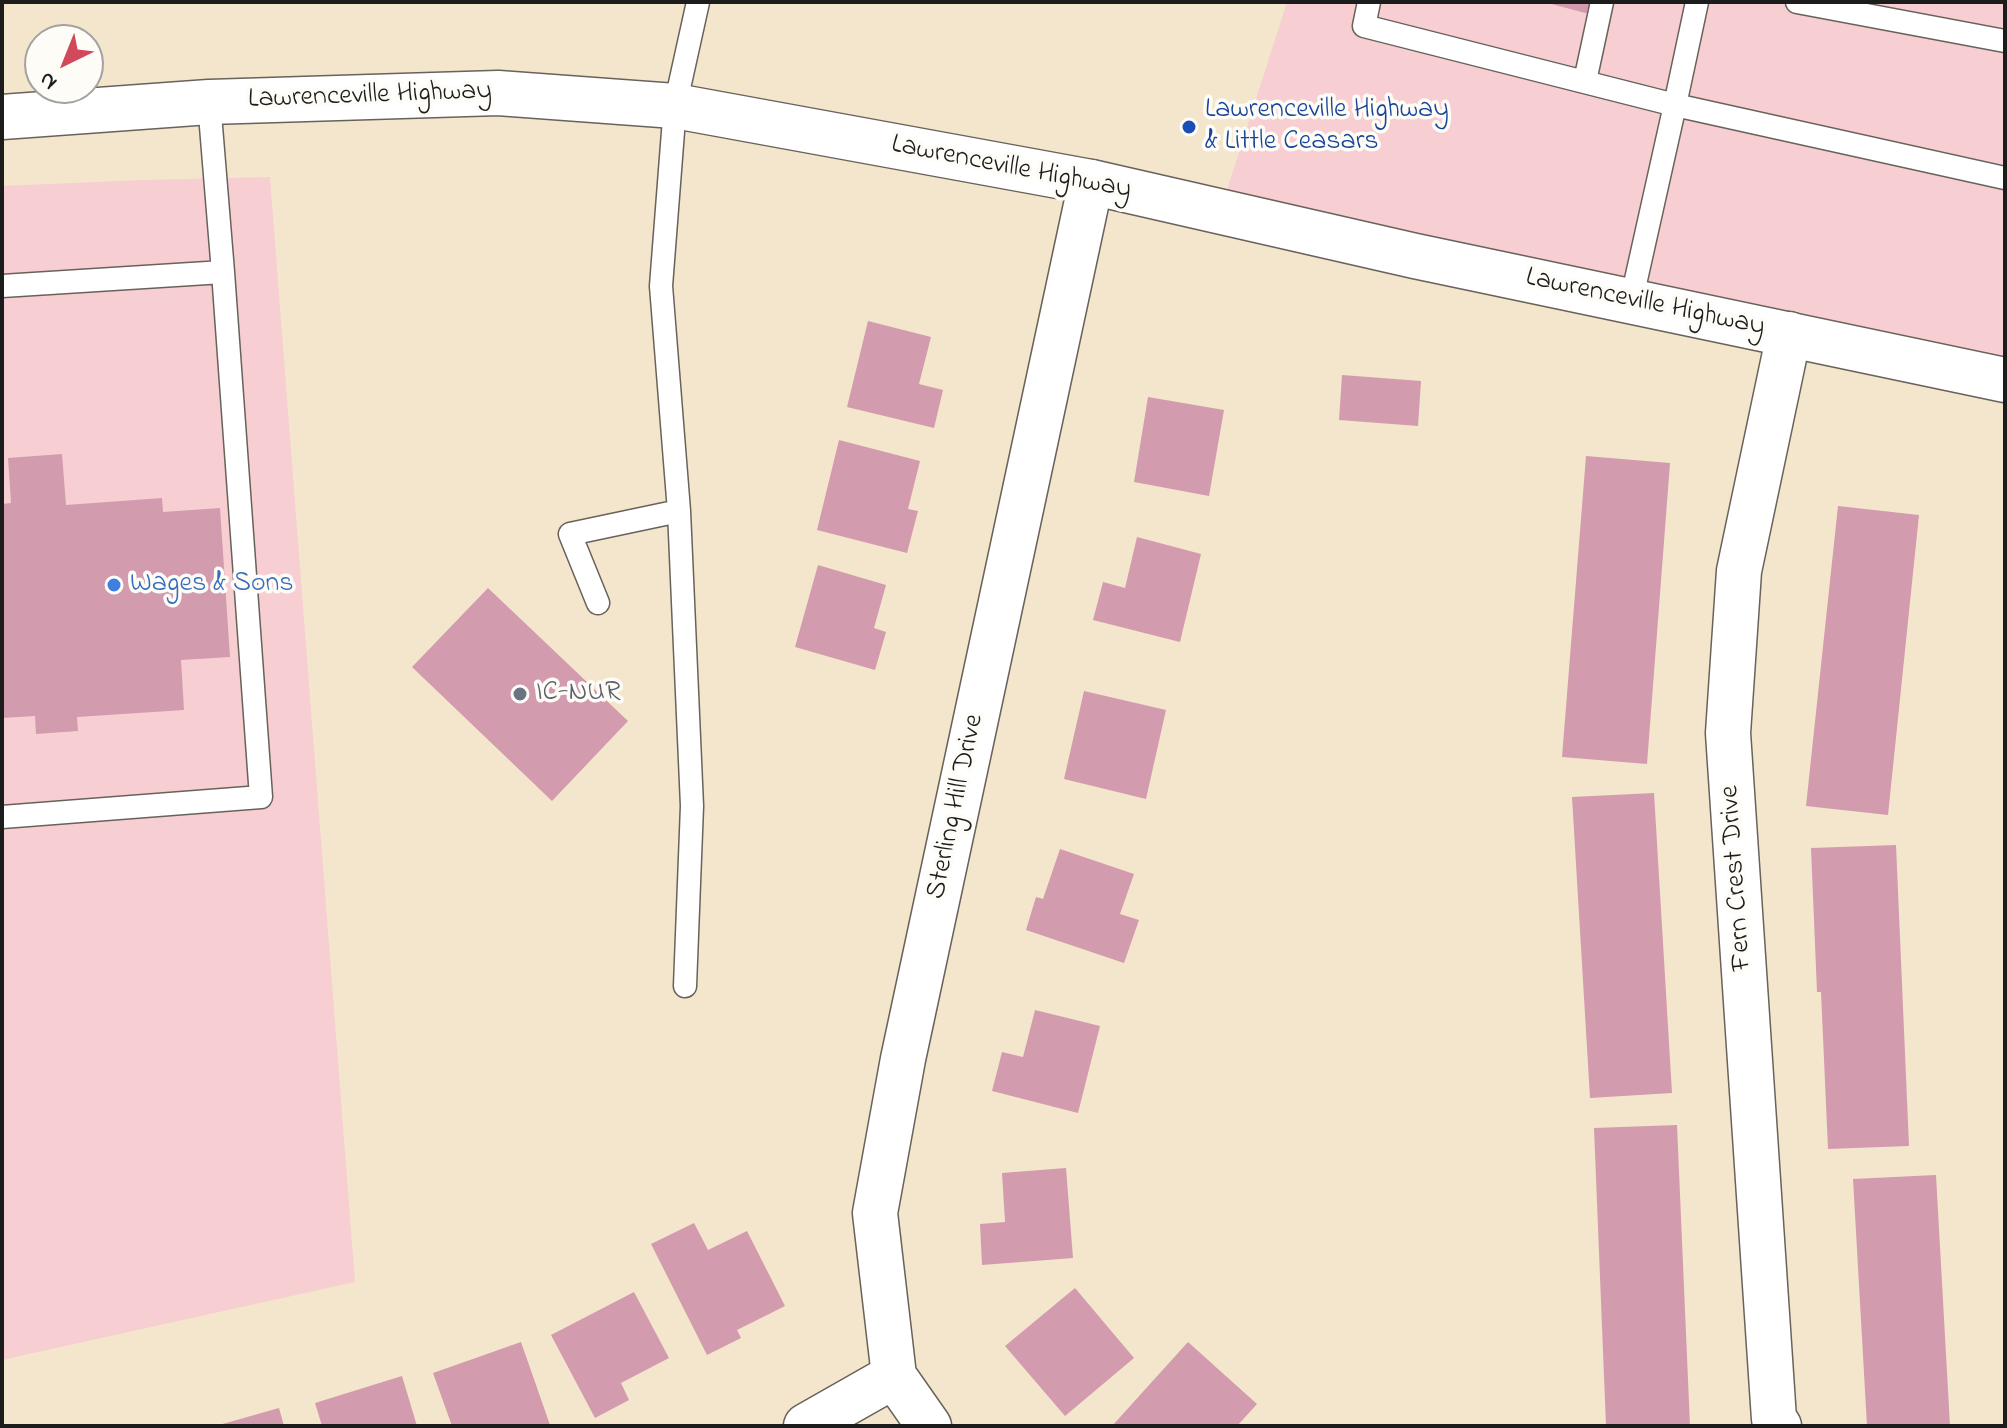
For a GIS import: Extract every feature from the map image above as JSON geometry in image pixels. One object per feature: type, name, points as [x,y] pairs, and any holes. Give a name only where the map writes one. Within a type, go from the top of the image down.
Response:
[{"type":"street","name":"Lawrenceville Highway","points":[[2,117],[209,102],[498,93],[675,106],[1091,182],[1340,240],[2005,380]]},
{"type":"street","name":"Sterling Hill Drive","points":[[929,1426],[894,1376],[875,1213],[903,1059],[1091,182]]},
{"type":"street","name":"Fern Crest Drive","points":[[1779,1426],[1774,1419],[1728,733],[1739,571],[1789,334]]},
{"type":"street","points":[[806,1426],[894,1376]]},
{"type":"lane","points":[[685,986],[692,806],[679,511],[661,286],[675,106],[698,2]]},
{"type":"lane","points":[[1369,2],[1364,26],[1675,105],[2005,178]]},
{"type":"lane","points":[[1585,81],[1602,2]]},
{"type":"lane","points":[[1631,302],[1697,2]]},
{"type":"lane","points":[[1797,2],[2005,41]]},
{"type":"lane","points":[[2,817],[261,797],[209,102]]},
{"type":"lane","points":[[2,286],[223,272]]},
{"type":"lane","points":[[598,603],[570,534],[679,511]]},
{"type":"shaded area","points":[[1287,2],[2005,2],[2005,379],[1218,218]]},
{"type":"shaded area","points":[[270,177],[355,1282],[2,1360],[2,186]]},
{"type":"building","points":[[1544,2],[1592,2],[1589,14]]},
{"type":"building","points":[[868,321],[931,337],[919,384],[943,390],[934,428],[847,407]]},
{"type":"building","points":[[1342,375],[1421,381],[1418,426],[1339,420]]},
{"type":"building","points":[[1148,397],[1224,410],[1209,496],[1134,482]]},
{"type":"building","points":[[839,440],[920,461],[908,509],[918,511],[907,553],[817,530]]},
{"type":"building","name":"Wages & Sons","points":[[62,454],[66,505],[162,498],[163,512],[220,508],[230,657],[181,660],[184,710],[77,717],[78,731],[36,734],[35,716],[2,718],[2,504],[11,503],[8,458]]},
{"type":"building","points":[[1586,456],[1670,463],[1647,764],[1562,757]]},
{"type":"building","points":[[1838,506],[1919,515],[1888,815],[1806,806]]},
{"type":"building","points":[[1137,537],[1201,554],[1180,642],[1093,620],[1103,582],[1125,588]]},
{"type":"building","points":[[818,565],[886,585],[874,628],[886,632],[875,670],[795,647]]},
{"type":"building","name":"IC-NUR","points":[[488,588],[628,721],[552,801],[412,667]]},
{"type":"building","points":[[1084,691],[1166,710],[1146,799],[1064,779]]},
{"type":"building","points":[[1654,793],[1672,1093],[1590,1098],[1572,797]]},
{"type":"building","points":[[1896,845],[1909,1146],[1828,1149],[1811,848]]},
{"type":"building","points":[[1060,849],[1134,874],[1120,914],[1139,920],[1124,963],[1026,930],[1036,897],[1043,899]]},
{"type":"building","points":[[1035,1010],[1100,1026],[1078,1113],[992,1091],[1002,1052],[1023,1057]]},
{"type":"building","points":[[1677,1125],[1690,1426],[1606,1426],[1594,1128]]},
{"type":"building","points":[[1066,1168],[1073,1258],[982,1265],[980,1224],[1005,1222],[1002,1173]]},
{"type":"building","points":[[1936,1175],[1950,1426],[1867,1426],[1853,1179]]},
{"type":"building","points":[[694,1223],[708,1250],[747,1231],[785,1306],[737,1330],[741,1338],[707,1355],[651,1244]]},
{"type":"building","points":[[1075,1288],[1134,1358],[1065,1416],[1005,1346]]},
{"type":"building","points":[[634,1292],[669,1358],[621,1383],[629,1400],[595,1418],[551,1335]]},
{"type":"building","points":[[521,1342],[550,1425],[452,1426],[433,1373]]},
{"type":"building","points":[[1188,1342],[1257,1404],[1237,1426],[1112,1426]]},
{"type":"building","points":[[402,1376],[417,1426],[322,1426],[315,1403]]},
{"type":"building","points":[[279,1408],[284,1426],[219,1426],[219,1425]]},
{"type":"place","name":"Lawrenceville Highway & Little Ceasars","points":[[1189,127]]},
{"type":"place","name":"Wages & Sons","points":[[114,585]]},
{"type":"place","name":"IC-NUR","points":[[520,694]]}]
